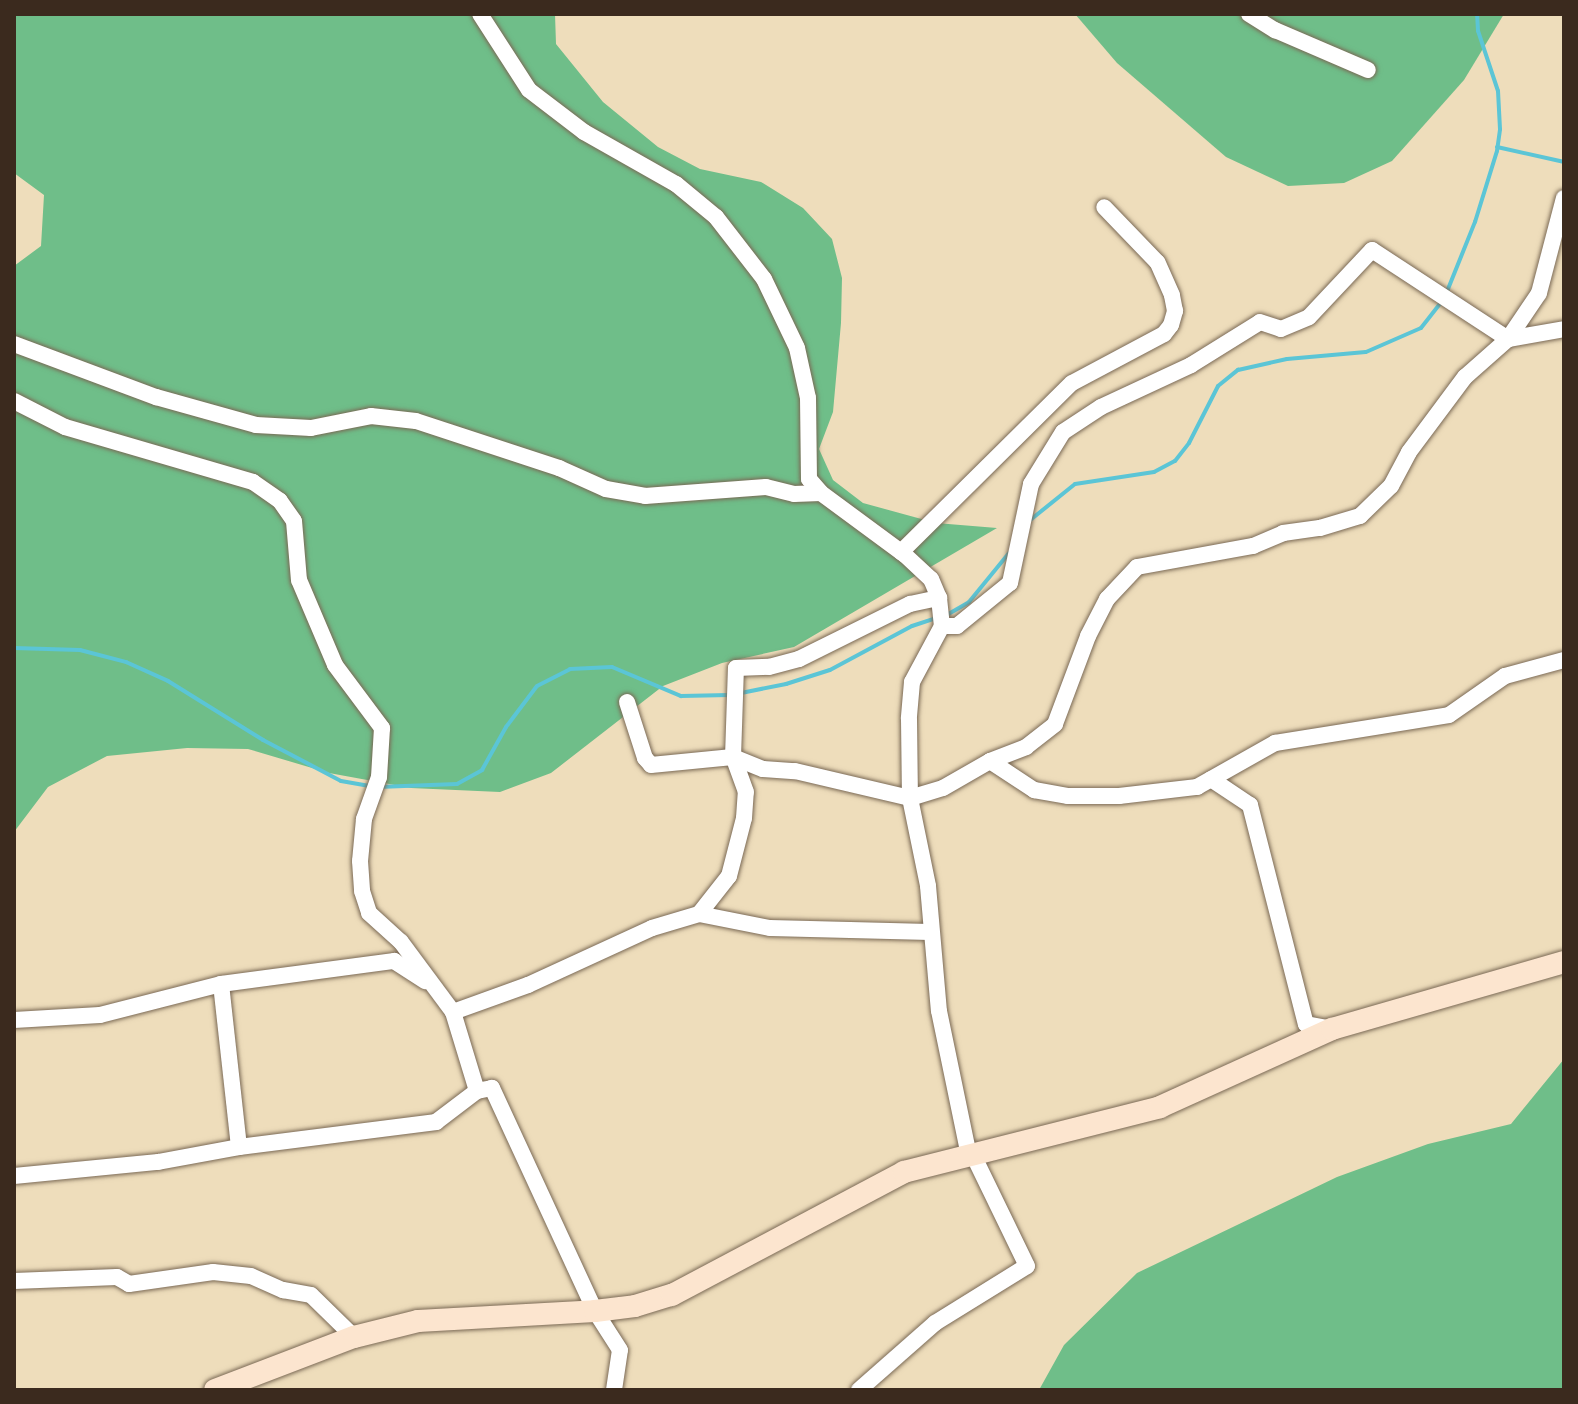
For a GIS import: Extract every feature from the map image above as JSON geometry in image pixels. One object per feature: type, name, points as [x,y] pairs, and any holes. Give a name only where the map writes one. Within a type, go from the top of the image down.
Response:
[{"type":"street","points":[[480,14],[529,90],[558,115],[676,184],[716,217],[764,279],[797,348],[808,398],[809,479],[821,493],[901,552],[931,579],[939,598],[942,626],[912,682],[910,798],[928,886],[939,1011],[971,1155],[1027,1266],[935,1323],[859,1390]]},
{"type":"street","points":[[1249,14],[1275,30],[1368,70]]},
{"type":"street","points":[[627,702],[645,758],[651,765],[733,757],[763,769],[795,771],[910,798],[943,788],[990,761],[1026,747],[1055,724],[1088,636],[1107,599],[1137,567],[1253,546],[1283,533],[1320,528],[1360,516],[1391,486],[1409,452],[1465,377],[1508,339],[1539,293],[1564,198]]},
{"type":"street","points":[[901,552],[1072,383],[1164,334],[1171,325],[1175,311],[1172,295],[1157,262],[1104,207]]},
{"type":"street","points":[[942,626],[957,626],[1010,583],[1025,530],[1031,484],[1063,432],[1101,407],[1191,365],[1260,322],[1281,329],[1309,317],[1372,250],[1508,339],[1564,329]]},
{"type":"street","points":[[14,344],[156,397],[256,425],[311,428],[371,416],[416,421],[559,468],[606,489],[645,496],[766,487],[794,494],[821,493]]},
{"type":"street","points":[[14,401],[65,427],[253,482],[280,501],[294,521],[299,580],[335,665],[382,728],[379,777],[364,819],[360,861],[365,902],[369,913],[401,942],[453,1012],[477,1091]]},
{"type":"street","points":[[699,914],[729,876],[744,818],[746,792],[733,757],[736,668],[769,667],[799,659],[910,604],[939,598]]},
{"type":"street","points":[[990,761],[1034,790],[1068,796],[1119,796],[1197,787],[1275,743],[1449,715],[1505,676],[1564,660]]},
{"type":"street","points":[[1211,779],[1250,805],[1306,1024],[1332,1029]]},
{"type":"street","points":[[453,1012],[528,985],[652,928],[699,914],[770,928],[930,932]]},
{"type":"street","points":[[14,1020],[100,1015],[221,984],[394,961],[430,984]]},
{"type":"street","points":[[215,1390],[354,1337],[418,1321],[595,1311],[672,1295],[904,1172],[1160,1107],[1332,1029],[1564,962]]},
{"type":"street","points":[[221,984],[239,1147]]},
{"type":"street","points":[[14,1176],[158,1162],[239,1147],[436,1122],[477,1091],[492,1088],[595,1311],[620,1350],[614,1390]]},
{"type":"street","points":[[14,1281],[117,1277],[129,1284],[213,1272],[251,1276],[283,1290],[311,1295],[354,1337]]},
{"type":"green space","points":[[14,14],[555,14],[556,44],[603,102],[658,147],[700,169],[761,182],[803,208],[832,239],[842,278],[841,323],[833,412],[819,449],[833,480],[863,503],[936,523],[997,528],[794,647],[722,663],[663,686],[551,773],[500,792],[411,788],[329,773],[248,749],[187,748],[107,756],[48,787],[14,832],[14,266],[41,246],[44,195],[14,173]]},
{"type":"green space","points":[[1075,14],[1504,14],[1464,80],[1392,161],[1344,183],[1288,186],[1226,157],[1117,63]]},
{"type":"green space","points":[[1564,1059],[1564,1390],[1039,1390],[1064,1345],[1137,1273],[1337,1177],[1428,1144],[1511,1124]]},
{"type":"waterway","points":[[1446,294],[1475,222],[1497,151],[1500,129],[1498,91],[1478,31],[1477,14]]},
{"type":"waterway","points":[[1497,147],[1564,162]]},
{"type":"waterway","points":[[1029,521],[1075,484],[1154,472],[1175,461],[1189,443],[1218,386],[1238,370],[1287,359],[1366,352],[1421,328],[1441,302]]},
{"type":"waterway","points":[[945,616],[969,602],[1009,553]]},
{"type":"waterway","points":[[741,693],[786,684],[830,670],[912,626],[937,618]]},
{"type":"waterway","points":[[14,648],[80,650],[126,662],[168,681],[263,740],[341,781],[370,786]]},
{"type":"waterway","points":[[378,787],[457,784],[482,770],[506,727],[537,686],[570,669],[612,667],[681,696],[729,695]]}]
